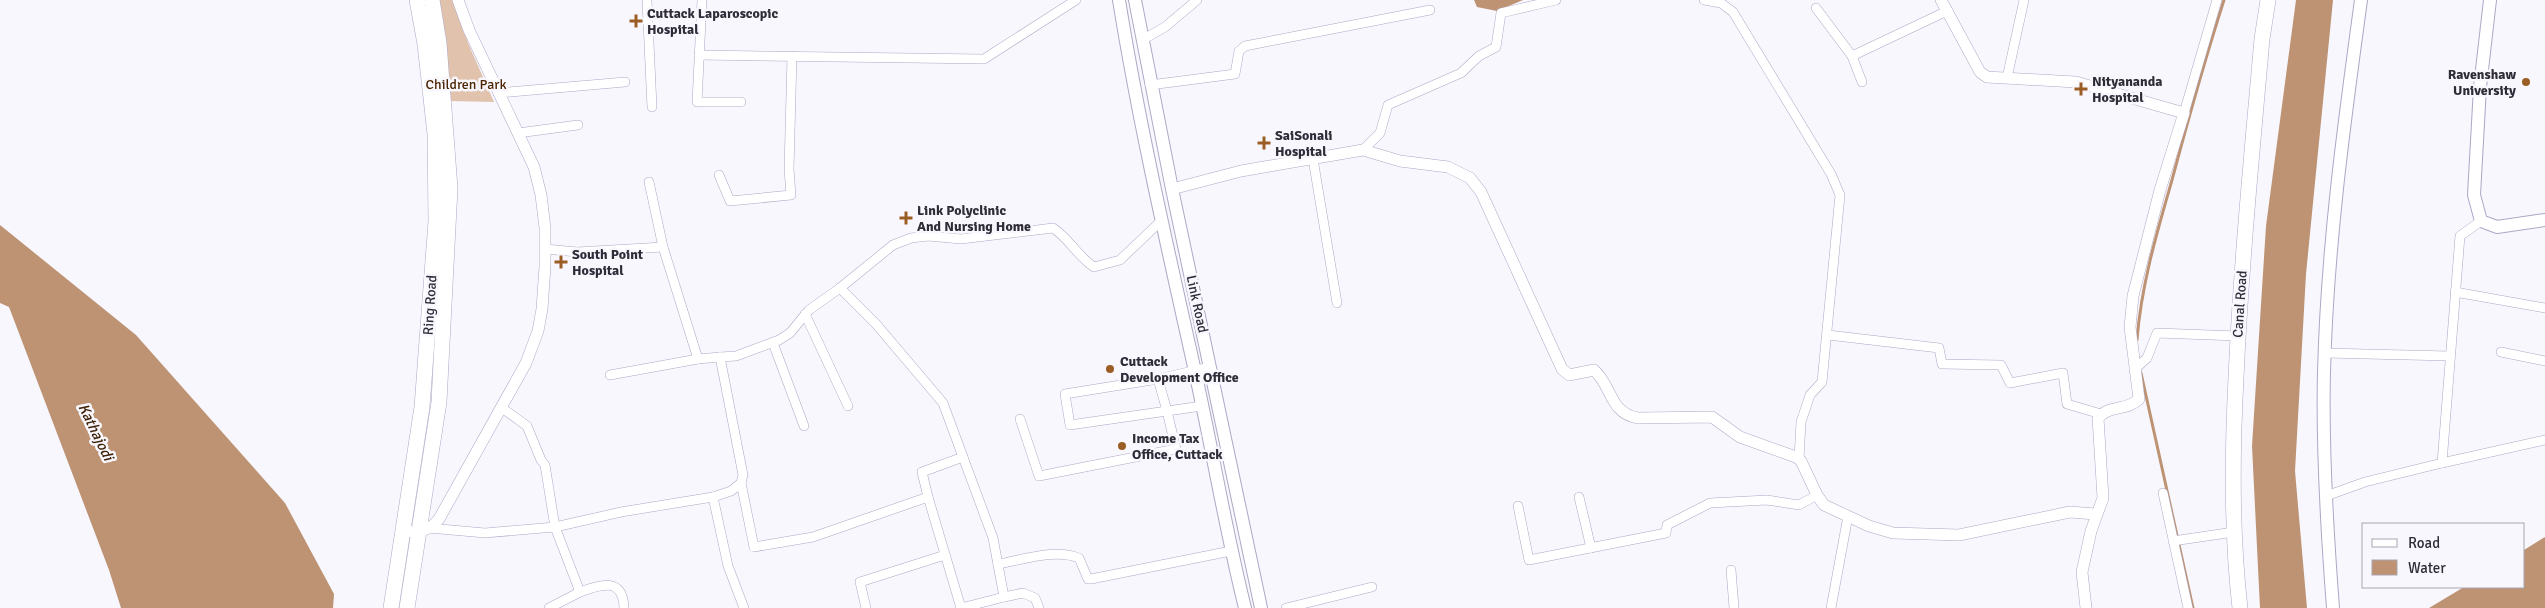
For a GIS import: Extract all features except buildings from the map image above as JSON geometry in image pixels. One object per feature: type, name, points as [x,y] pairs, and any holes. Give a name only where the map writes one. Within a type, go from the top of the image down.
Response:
[{"type":"main road","name":"Ring Road","points":[[391,608],[422,407],[436,221],[435,134],[425,44],[417,0]]},
{"type":"main road","name":"Ring Road","points":[[407,608],[424,531],[439,402],[450,188],[440,52],[432,0]]},
{"type":"main road","name":"Canal Road","points":[[2240,608],[2234,532],[2232,462],[2238,336],[2262,39],[2268,0]]},
{"type":"main road","points":[[2333,608],[2326,496],[2324,353],[2334,211],[2361,0]]},
{"type":"main road","points":[[2490,0],[2480,87],[2474,194],[2481,221],[2498,227],[2545,220]]},
{"type":"main road","name":"Link Road","points":[[1135,3],[1150,85],[1262,608]]},
{"type":"main road","points":[[1120,4],[1135,3]]},
{"type":"main road","name":"Link Road","points":[[1120,4],[1132,80],[1195,370],[1231,551],[1245,608]]},
{"type":"street","points":[[424,531],[440,519],[502,408],[526,362],[538,331],[542,309],[544,248],[541,194],[534,167],[469,30],[458,0]]},
{"type":"street","points":[[647,0],[652,107]]},
{"type":"street","points":[[702,0],[697,102],[741,102]]},
{"type":"street","points":[[699,54],[984,59],[1076,0]]},
{"type":"street","points":[[1142,40],[1165,27],[1197,0]]},
{"type":"street","points":[[1363,150],[1380,133],[1388,105],[1461,73],[1479,56],[1496,47],[1501,14],[1556,0]]},
{"type":"street","points":[[1704,0],[1721,2],[1733,12],[1837,184],[1840,194],[1822,382],[1810,395],[1801,422],[1799,459],[1824,505],[1869,526],[1893,533],[1942,535],[1959,535],[2070,512],[2096,514]]},
{"type":"street","points":[[1941,0],[1980,72],[1987,77],[2076,82],[2184,113]]},
{"type":"street","points":[[2007,78],[2024,0]]},
{"type":"street","points":[[1828,335],[1939,348],[1942,364],[2001,365],[2010,383],[2063,373],[2067,404],[2101,414],[2135,403],[2138,399],[2130,327],[2136,280],[2217,0]]},
{"type":"street","points":[[1816,8],[1852,56],[1862,82]]},
{"type":"street","points":[[1150,85],[1235,74],[1239,51],[1246,46],[1430,10]]},
{"type":"street","points":[[1852,56],[1948,11]]},
{"type":"street","points":[[719,175],[730,201],[791,195],[792,56]]},
{"type":"street","points":[[498,93],[625,82]]},
{"type":"street","points":[[518,133],[578,125]]},
{"type":"street","points":[[1172,189],[1241,171],[1363,150],[1400,161],[1448,166],[1459,171],[1476,184],[1565,373],[1569,375],[1594,370],[1602,379],[1616,406],[1627,416],[1638,418],[1712,417],[1740,437],[1799,459]]},
{"type":"street","points":[[1313,159],[1337,303]]},
{"type":"street","points":[[649,182],[663,247],[698,358]]},
{"type":"street","points":[[610,375],[698,358],[736,356],[773,343],[790,333],[805,314],[893,245],[911,238],[928,236],[961,239],[1052,228],[1058,232],[1082,259],[1094,267],[1120,260],[1162,220]]},
{"type":"street","points":[[2442,463],[2460,236],[2481,221]]},
{"type":"street","points":[[544,248],[577,252],[663,247]]},
{"type":"street","points":[[840,288],[876,324],[943,403],[993,538],[1004,597]]},
{"type":"street","points":[[2455,292],[2545,308]]},
{"type":"street","points":[[805,314],[848,406]]},
{"type":"street","points":[[2134,370],[2143,363],[2154,338],[2161,332],[2238,336]]},
{"type":"street","points":[[773,343],[804,426]]},
{"type":"street","points":[[2501,352],[2545,361]]},
{"type":"street","points":[[2324,353],[2449,356]]},
{"type":"street","points":[[720,357],[742,468],[741,483],[754,547],[813,537],[928,497]]},
{"type":"street","points":[[1202,406],[1070,425],[1065,394],[1158,379],[1210,367]]},
{"type":"street","points":[[1020,419],[1039,476],[1176,449],[1158,379]]},
{"type":"street","points":[[502,408],[527,426],[541,460],[545,465],[555,527],[580,592]]},
{"type":"street","points":[[2086,608],[2082,572],[2096,514],[2103,498],[2098,418],[2101,414]]},
{"type":"street","points":[[2326,496],[2364,482],[2545,440]]},
{"type":"street","points":[[964,457],[922,472],[961,608],[1023,593],[1035,598],[1039,608]]},
{"type":"street","points":[[403,531],[485,533],[555,527],[621,512],[713,497],[730,491],[741,483]]},
{"type":"street","points":[[2163,493],[2188,608]]},
{"type":"street","points":[[1518,506],[1530,560],[1666,533],[1667,525],[1710,503],[1767,500],[1799,505],[1817,495]]},
{"type":"street","points":[[713,497],[728,566],[744,608]]},
{"type":"street","points":[[1580,497],[1591,548]]},
{"type":"street","points":[[1831,608],[1848,516]]},
{"type":"street","points":[[2173,541],[2234,532]]},
{"type":"street","points":[[998,564],[1059,554],[1072,555],[1079,558],[1088,579],[1091,579],[1231,551]]},
{"type":"street","points":[[866,608],[860,582],[865,578],[945,555]]},
{"type":"street","points":[[1731,570],[1734,608]]},
{"type":"street","points":[[549,608],[580,592],[605,584],[616,587],[624,597],[624,608]]},
{"type":"street","points":[[1286,608],[1372,587]]},
{"type":"green space","name":"Children Park","points":[[437,0],[453,0],[468,43],[494,102],[450,101]]},
{"type":"water","points":[[1474,0],[1523,0],[1497,11],[1477,7]]},
{"type":"water","points":[[2296,0],[2333,0],[2306,274],[2295,471],[2307,608],[2260,608],[2252,446],[2266,226]]},
{"type":"water","name":"Kathajodi","points":[[0,225],[136,335],[285,503],[334,594],[333,608],[121,608],[109,570],[9,307],[0,303]]},
{"type":"water","points":[[2545,537],[2545,608],[2429,608],[2462,588],[2525,588],[2525,549]]},
{"type":"waterway","points":[[2137,340],[2142,300],[2155,239],[2224,0]]},
{"type":"waterway","points":[[2141,373],[2193,608]]},
{"type":"place","name":"Cuttack Laparoscopic Hospital","points":[[636,21]]},
{"type":"place","name":"Ravenshaw University","points":[[2526,82]]},
{"type":"place","name":"Nityananda Hospital","points":[[2081,89]]},
{"type":"place","name":"SaiSonali Hospital","points":[[1264,143]]},
{"type":"place","name":"Link Polyclinic And Nursing Home","points":[[906,218]]},
{"type":"place","name":"South Point Hospital","points":[[561,262]]},
{"type":"place","name":"Cuttack Development Office","points":[[1110,369]]},
{"type":"place","name":"Income Tax Office, Cuttack","points":[[1122,446]]}]
